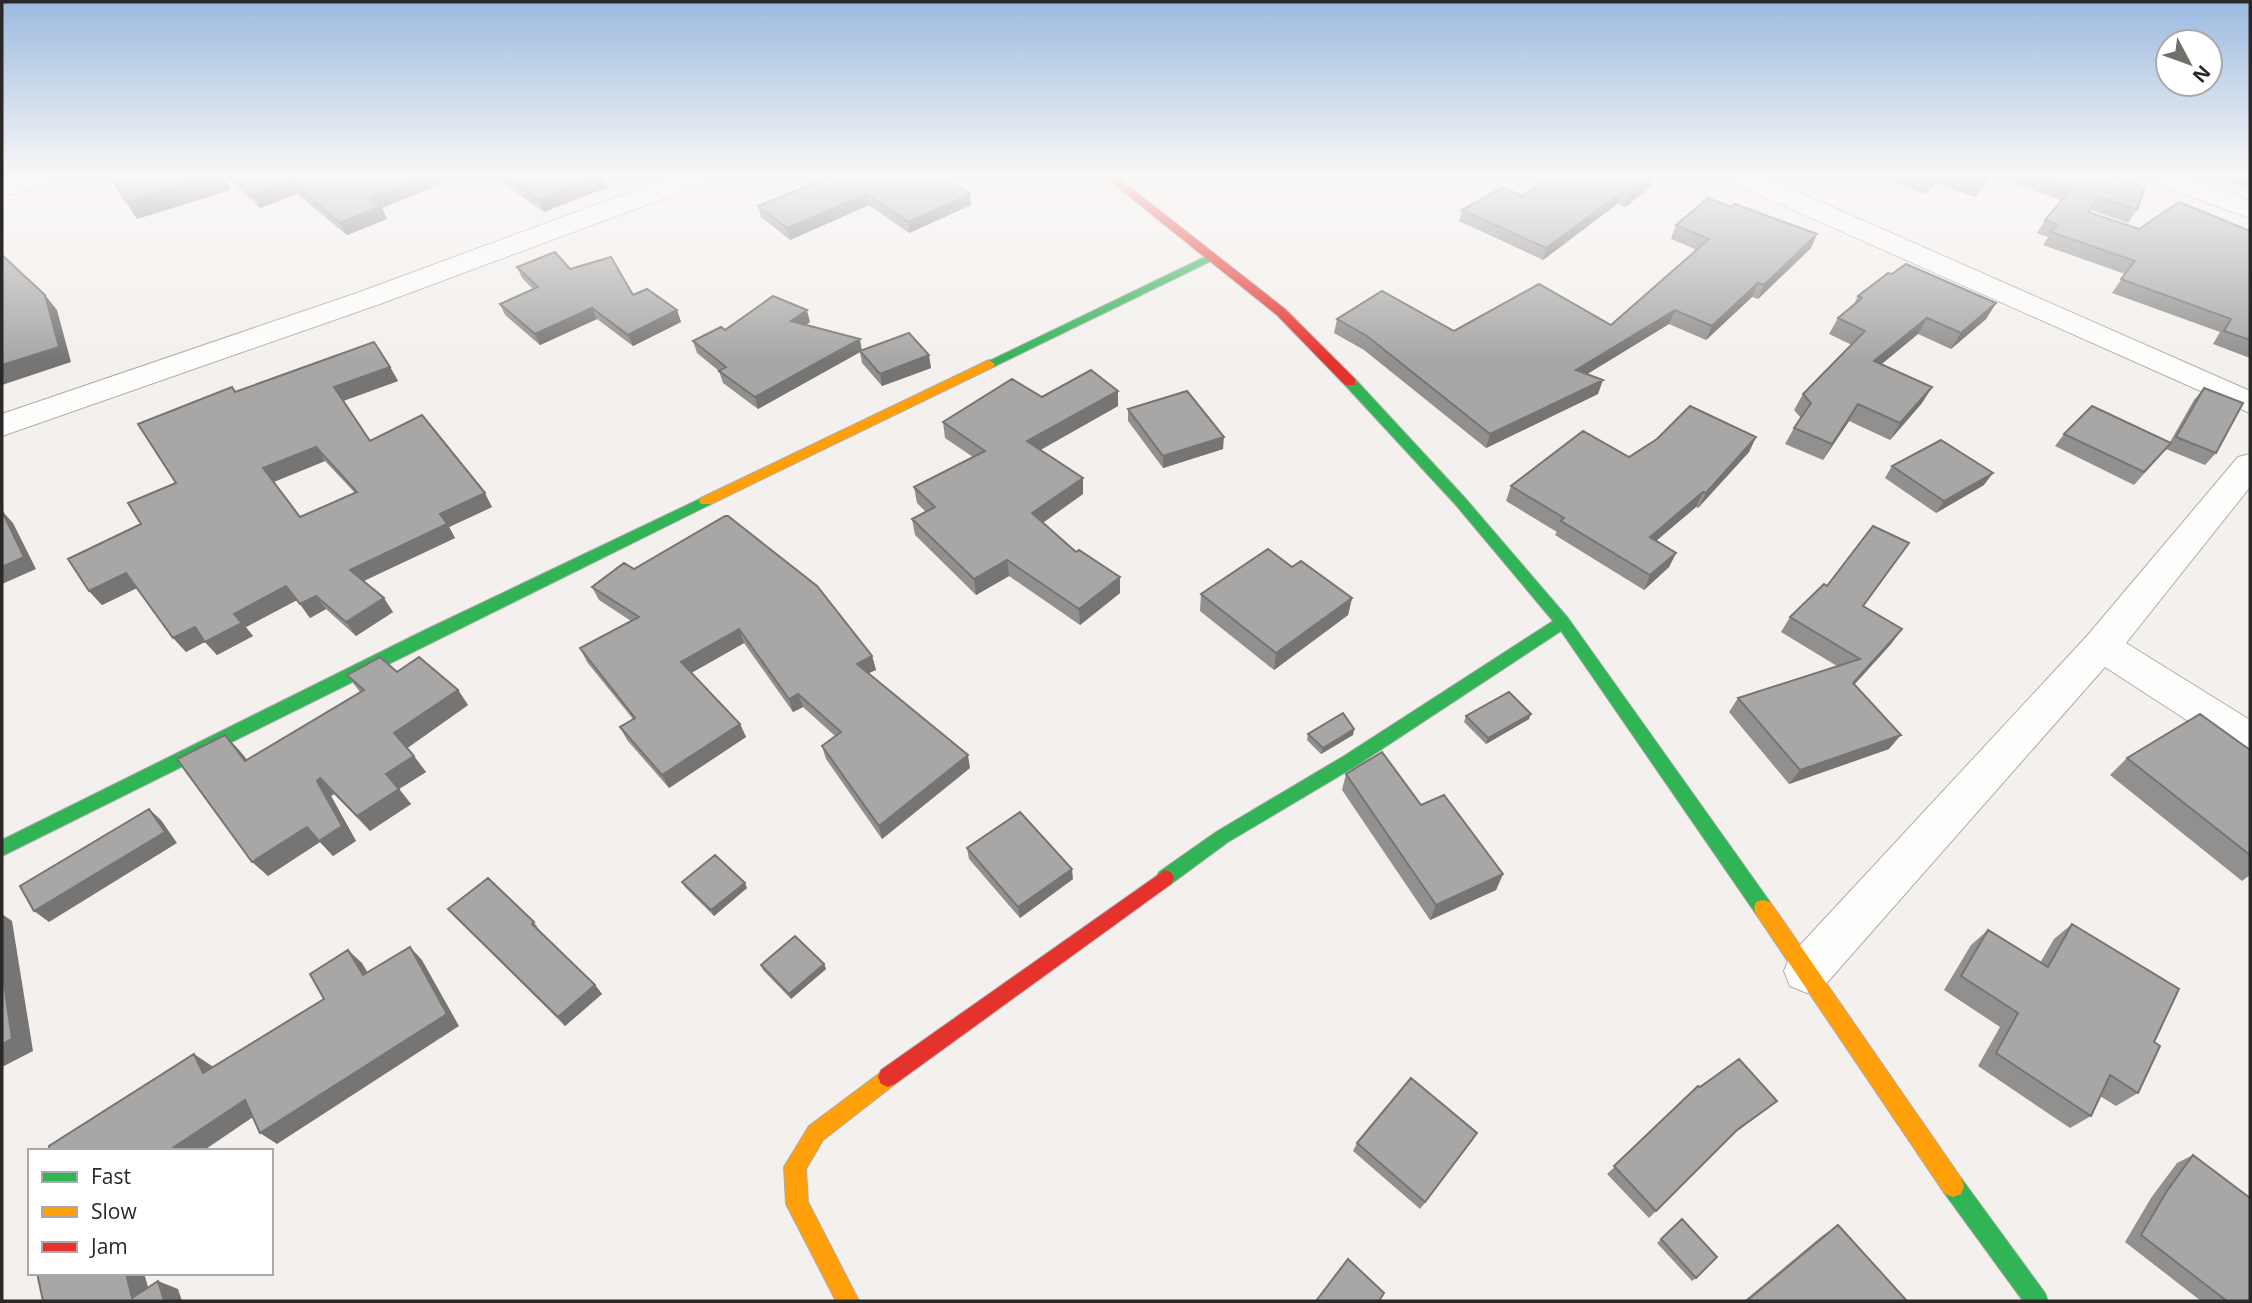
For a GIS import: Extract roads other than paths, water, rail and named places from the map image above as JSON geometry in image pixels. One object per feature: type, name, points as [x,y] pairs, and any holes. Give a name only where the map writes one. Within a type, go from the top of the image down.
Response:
[{"type":"street","points":[[2,425],[367,299],[532,238]]},
{"type":"street","points":[[1184,238],[1281,313],[1350,381],[1460,501],[1563,622],[1807,971],[1937,1164],[2037,1301]]},
{"type":"street","points":[[1879,238],[2250,403]]},
{"type":"street","points":[[2,848],[429,635],[1209,258]]},
{"type":"street","points":[[1807,971],[2101,646],[2250,465]]},
{"type":"street","points":[[848,1301],[797,1204],[795,1167],[816,1133],[894,1072],[1222,838],[1350,761],[1563,622]]},
{"type":"street","points":[[2101,646],[2250,740]]}]
